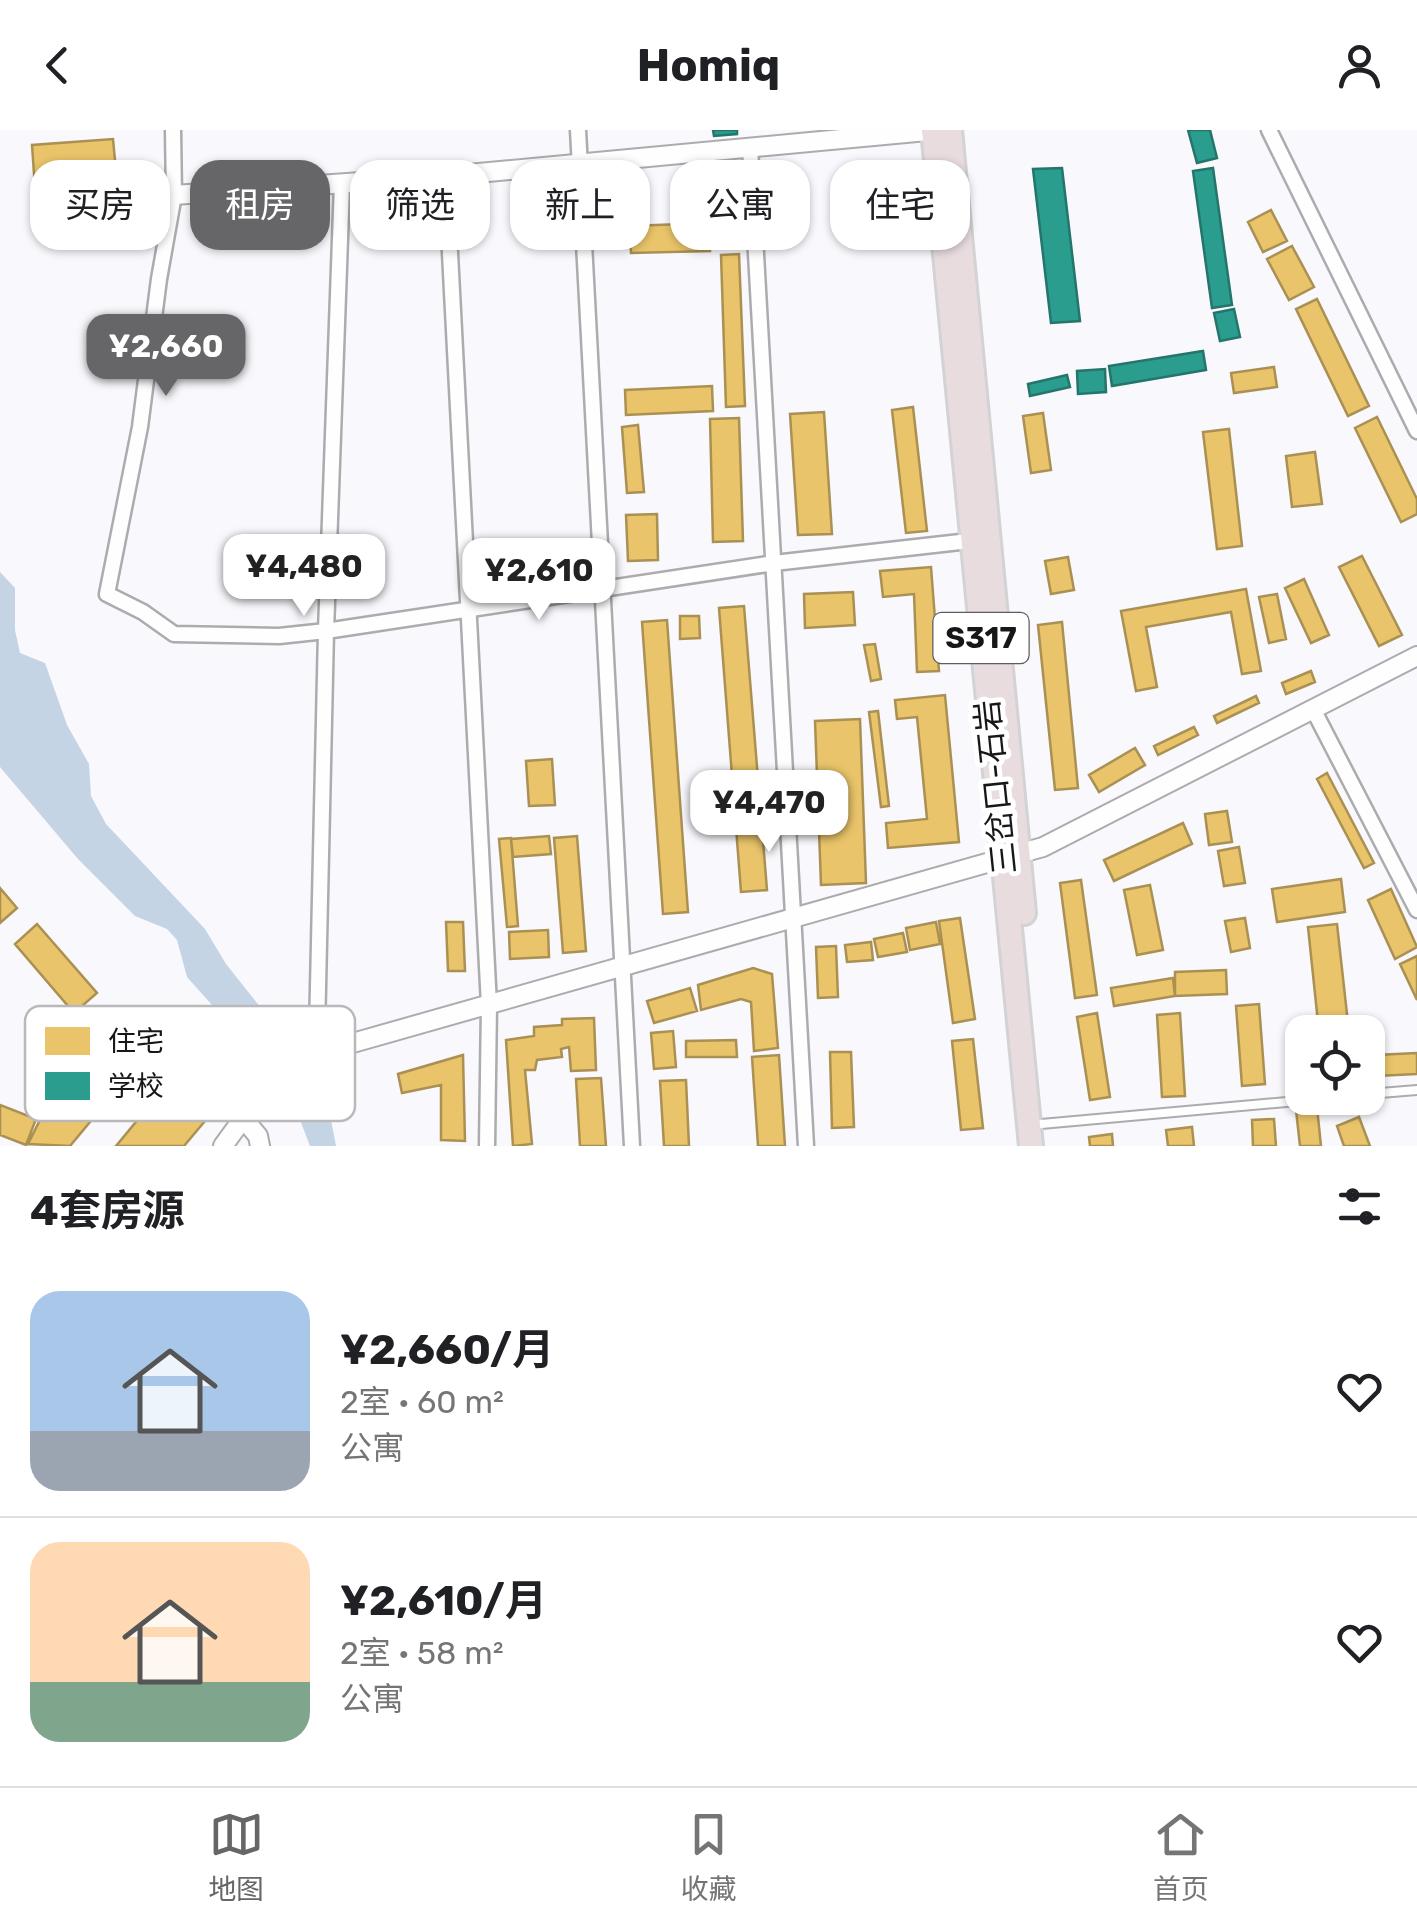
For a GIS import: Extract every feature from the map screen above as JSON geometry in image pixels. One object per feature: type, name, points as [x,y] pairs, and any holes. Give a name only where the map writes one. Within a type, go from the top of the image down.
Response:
[{"type":"highway","name":"三岔口-石岩","points":[[935,130],[1042,1135]]},
{"type":"highway","name":"三岔口-石岩","points":[[950,130],[980,540]]},
{"type":"highway","name":"三岔口-石岩","points":[[1011,856],[1030,1146]]},
{"type":"street","points":[[173,130],[174,195],[140,428],[108,594],[174,634],[278,636],[326,632],[774,562],[980,540]]},
{"type":"street","points":[[578,130],[581,160]]},
{"type":"street","points":[[613,160],[935,130]]},
{"type":"street","points":[[1269,130],[1417,432]]},
{"type":"street","points":[[750,147],[806,1146]]},
{"type":"street","points":[[174,195],[350,182]]},
{"type":"street","points":[[318,1006],[342,183]]},
{"type":"street","points":[[450,250],[489,1006],[487,1146]]},
{"type":"street","points":[[585,250],[632,1146]]},
{"type":"street","points":[[355,1043],[1043,847],[1417,656]]},
{"type":"street","points":[[1313,709],[1417,910]]},
{"type":"street","points":[[223,1146],[241,1121]]},
{"type":"street","points":[[246,1121],[258,1136],[260,1146]]},
{"type":"lane","points":[[1385,1093],[1417,1090]]},
{"type":"lane","points":[[1042,1135],[1285,1104]]},
{"type":"water","points":[[0,572],[15,588],[15,630],[20,653],[45,663],[67,725],[89,764],[91,796],[106,824],[205,929],[226,964],[259,1006],[213,1006],[187,977],[177,940],[167,929],[135,916],[78,859],[0,767]]},
{"type":"water","points":[[300,1121],[331,1121],[336,1146],[310,1146]]},
{"type":"building: 住宅","points":[[113,139],[115,160],[33,160],[32,145]]},
{"type":"building: 住宅","points":[[1271,210],[1287,241],[1263,252],[1248,222]]},
{"type":"building: 住宅","points":[[670,224],[670,250],[710,251],[631,253],[650,250],[650,225]]},
{"type":"building: 住宅","points":[[1292,246],[1314,287],[1289,300],[1267,259]]},
{"type":"building: 住宅","points":[[739,254],[745,406],[726,407],[721,255]]},
{"type":"building: 住宅","points":[[1317,299],[1369,406],[1348,416],[1296,309]]},
{"type":"building: 住宅","points":[[1274,367],[1277,387],[1234,393],[1231,373]]},
{"type":"building: 住宅","points":[[712,386],[713,411],[626,415],[625,390]]},
{"type":"building: 住宅","points":[[913,407],[927,531],[906,533],[892,410]]},
{"type":"building: 住宅","points":[[824,412],[832,534],[798,535],[790,414]]},
{"type":"building: 住宅","points":[[1043,413],[1051,470],[1031,473],[1023,416]]},
{"type":"building: 住宅","points":[[1377,417],[1417,499],[1417,514],[1401,522],[1355,428]]},
{"type":"building: 住宅","points":[[739,418],[743,541],[713,542],[710,419]]},
{"type":"building: 住宅","points":[[638,425],[644,492],[627,493],[622,427]]},
{"type":"building: 住宅","points":[[1229,429],[1242,546],[1217,549],[1203,432]]},
{"type":"building: 住宅","points":[[1315,452],[1322,504],[1292,507],[1286,456]]},
{"type":"building: 住宅","points":[[657,514],[658,560],[628,561],[626,515]]},
{"type":"building: 住宅","points":[[1362,556],[1402,635],[1379,646],[1339,567]]},
{"type":"building: 住宅","points":[[1068,557],[1074,590],[1051,594],[1045,561]]},
{"type":"building: 住宅","points":[[931,567],[939,671],[917,672],[914,594],[883,597],[880,571]]},
{"type":"building: 住宅","points":[[1304,579],[1329,635],[1311,643],[1285,588]]},
{"type":"building: 住宅","points":[[1246,589],[1261,671],[1242,674],[1231,612],[1146,627],[1157,687],[1136,691],[1121,611]]},
{"type":"building: 住宅","points":[[853,592],[855,625],[805,628],[804,594]]},
{"type":"building: 住宅","points":[[1277,594],[1286,639],[1269,643],[1259,597]]},
{"type":"building: 住宅","points":[[744,606],[767,890],[741,892],[719,608]]},
{"type":"building: 住宅","points":[[680,616],[699,616],[700,638],[680,639]]},
{"type":"building: 住宅","points":[[667,620],[688,912],[663,914],[642,622]]},
{"type":"building: 住宅","points":[[1062,622],[1078,788],[1055,790],[1038,625]]},
{"type":"building: 住宅","points":[[875,644],[881,679],[871,681],[864,645]]},
{"type":"building: 住宅","points":[[1311,671],[1315,682],[1286,694],[1282,683]]},
{"type":"building: 住宅","points":[[945,695],[959,842],[888,848],[886,823],[927,819],[917,717],[897,719],[895,700]]},
{"type":"building: 住宅","points":[[1256,696],[1259,703],[1217,723],[1214,716]]},
{"type":"building: 住宅","points":[[878,711],[889,806],[881,807],[869,712]]},
{"type":"building: 住宅","points":[[860,719],[866,883],[821,885],[815,721]]},
{"type":"building: 住宅","points":[[1194,727],[1198,735],[1158,755],[1154,746]]},
{"type":"building: 住宅","points":[[1135,748],[1145,765],[1099,792],[1089,775]]},
{"type":"building: 住宅","points":[[552,759],[555,805],[529,806],[526,761]]},
{"type":"building: 住宅","points":[[1327,773],[1374,863],[1364,868],[1317,779]]},
{"type":"building: 住宅","points":[[1227,811],[1232,842],[1209,845],[1205,814]]},
{"type":"building: 住宅","points":[[1183,823],[1192,844],[1114,881],[1104,860]]},
{"type":"building: 住宅","points":[[549,836],[551,854],[513,857],[511,839]]},
{"type":"building: 住宅","points":[[577,836],[586,951],[563,953],[554,838]]},
{"type":"building: 住宅","points":[[511,838],[518,926],[507,927],[499,839]]},
{"type":"building: 住宅","points":[[1239,847],[1245,883],[1224,886],[1218,851]]},
{"type":"building: 住宅","points":[[1341,879],[1345,912],[1277,922],[1272,889]]},
{"type":"building: 住宅","points":[[1081,880],[1097,995],[1075,998],[1060,883]]},
{"type":"building: 住宅","points":[[1150,885],[1163,950],[1137,955],[1124,890]]},
{"type":"building: 住宅","points":[[0,888],[17,908],[0,923]]},
{"type":"building: 住宅","points":[[1391,889],[1417,947],[1395,959],[1368,900]]},
{"type":"building: 住宅","points":[[960,918],[975,1019],[953,1023],[939,921]]},
{"type":"building: 住宅","points":[[1245,918],[1250,948],[1231,952],[1225,921]]},
{"type":"building: 住宅","points":[[446,922],[463,922],[465,971],[448,971]]},
{"type":"building: 住宅","points":[[936,922],[940,944],[910,950],[906,928]]},
{"type":"building: 住宅","points":[[37,924],[97,993],[82,1006],[68,1006],[15,944]]},
{"type":"building: 住宅","points":[[1337,924],[1347,1015],[1317,1015],[1308,927]]},
{"type":"building: 住宅","points":[[548,930],[549,957],[510,959],[509,932]]},
{"type":"building: 住宅","points":[[903,933],[907,952],[878,957],[874,939]]},
{"type":"building: 住宅","points":[[871,942],[873,960],[847,962],[845,945]]},
{"type":"building: 住宅","points":[[836,946],[838,997],[818,998],[816,947]]},
{"type":"building: 住宅","points":[[1417,956],[1417,1000],[1400,964]]},
{"type":"building: 住宅","points":[[753,968],[772,974],[778,1048],[754,1051],[751,1002],[741,999],[701,1010],[698,985]]},
{"type":"building: 住宅","points":[[1226,970],[1227,994],[1175,996],[1175,972]]},
{"type":"building: 住宅","points":[[1173,978],[1175,996],[1114,1006],[1111,988]]},
{"type":"building: 住宅","points":[[690,988],[697,1011],[654,1023],[647,1001]]},
{"type":"building: 住宅","points":[[1259,1004],[1265,1084],[1242,1086],[1236,1006]]},
{"type":"building: 住宅","points":[[1097,1013],[1110,1097],[1090,1100],[1077,1017]]},
{"type":"building: 住宅","points":[[1180,1013],[1185,1096],[1162,1097],[1157,1015]]},
{"type":"building: 住宅","points":[[594,1018],[596,1070],[571,1071],[569,1047],[561,1049],[562,1057],[537,1060],[535,1070],[525,1070],[532,1144],[513,1146],[506,1040],[534,1036],[534,1027],[562,1025],[562,1019]]},
{"type":"building: 住宅","points":[[673,1031],[676,1067],[654,1069],[651,1033]]},
{"type":"building: 住宅","points":[[973,1039],[983,1128],[961,1130],[952,1041]]},
{"type":"building: 住宅","points":[[736,1040],[737,1057],[686,1057],[686,1041]]},
{"type":"building: 住宅","points":[[830,1052],[851,1052],[854,1127],[832,1128]]},
{"type":"building: 住宅","points":[[1417,1053],[1417,1074],[1385,1076],[1385,1055]]},
{"type":"building: 住宅","points":[[463,1055],[465,1141],[441,1140],[441,1085],[402,1093],[398,1074]]},
{"type":"building: 住宅","points":[[779,1055],[785,1146],[758,1146],[752,1057]]},
{"type":"building: 住宅","points":[[601,1078],[606,1146],[580,1146],[576,1079]]},
{"type":"building: 住宅","points":[[686,1080],[689,1146],[664,1146],[660,1081]]},
{"type":"building: 住宅","points":[[0,1105],[25,1115],[25,1121],[35,1121],[26,1145],[0,1135]]},
{"type":"building: 住宅","points":[[1297,1115],[1318,1115],[1321,1146],[1300,1146]]},
{"type":"building: 住宅","points":[[1359,1117],[1370,1146],[1344,1146],[1337,1126]]},
{"type":"building: 住宅","points":[[1274,1119],[1276,1146],[1253,1146],[1252,1120]]},
{"type":"building: 住宅","points":[[91,1121],[70,1146],[28,1144],[39,1122]]},
{"type":"building: 住宅","points":[[137,1121],[205,1121],[184,1146],[116,1146]]},
{"type":"building: 住宅","points":[[1192,1127],[1194,1146],[1168,1146],[1166,1130]]},
{"type":"building: 住宅","points":[[1112,1134],[1113,1146],[1090,1146],[1089,1137]]},
{"type":"building: 学校","points":[[713,130],[737,130],[737,134],[714,136]]},
{"type":"building: 学校","points":[[1188,130],[1210,130],[1217,158],[1197,163]]},
{"type":"building: 学校","points":[[1062,168],[1080,321],[1051,323],[1033,169]]},
{"type":"building: 学校","points":[[1213,168],[1232,305],[1212,308],[1193,171]]},
{"type":"building: 学校","points":[[1234,309],[1240,337],[1220,341],[1214,313]]},
{"type":"building: 学校","points":[[1203,351],[1206,370],[1112,386],[1109,366]]},
{"type":"building: 学校","points":[[1105,369],[1106,392],[1078,394],[1077,371]]},
{"type":"building: 学校","points":[[1067,375],[1070,387],[1030,396],[1028,384]]}]
